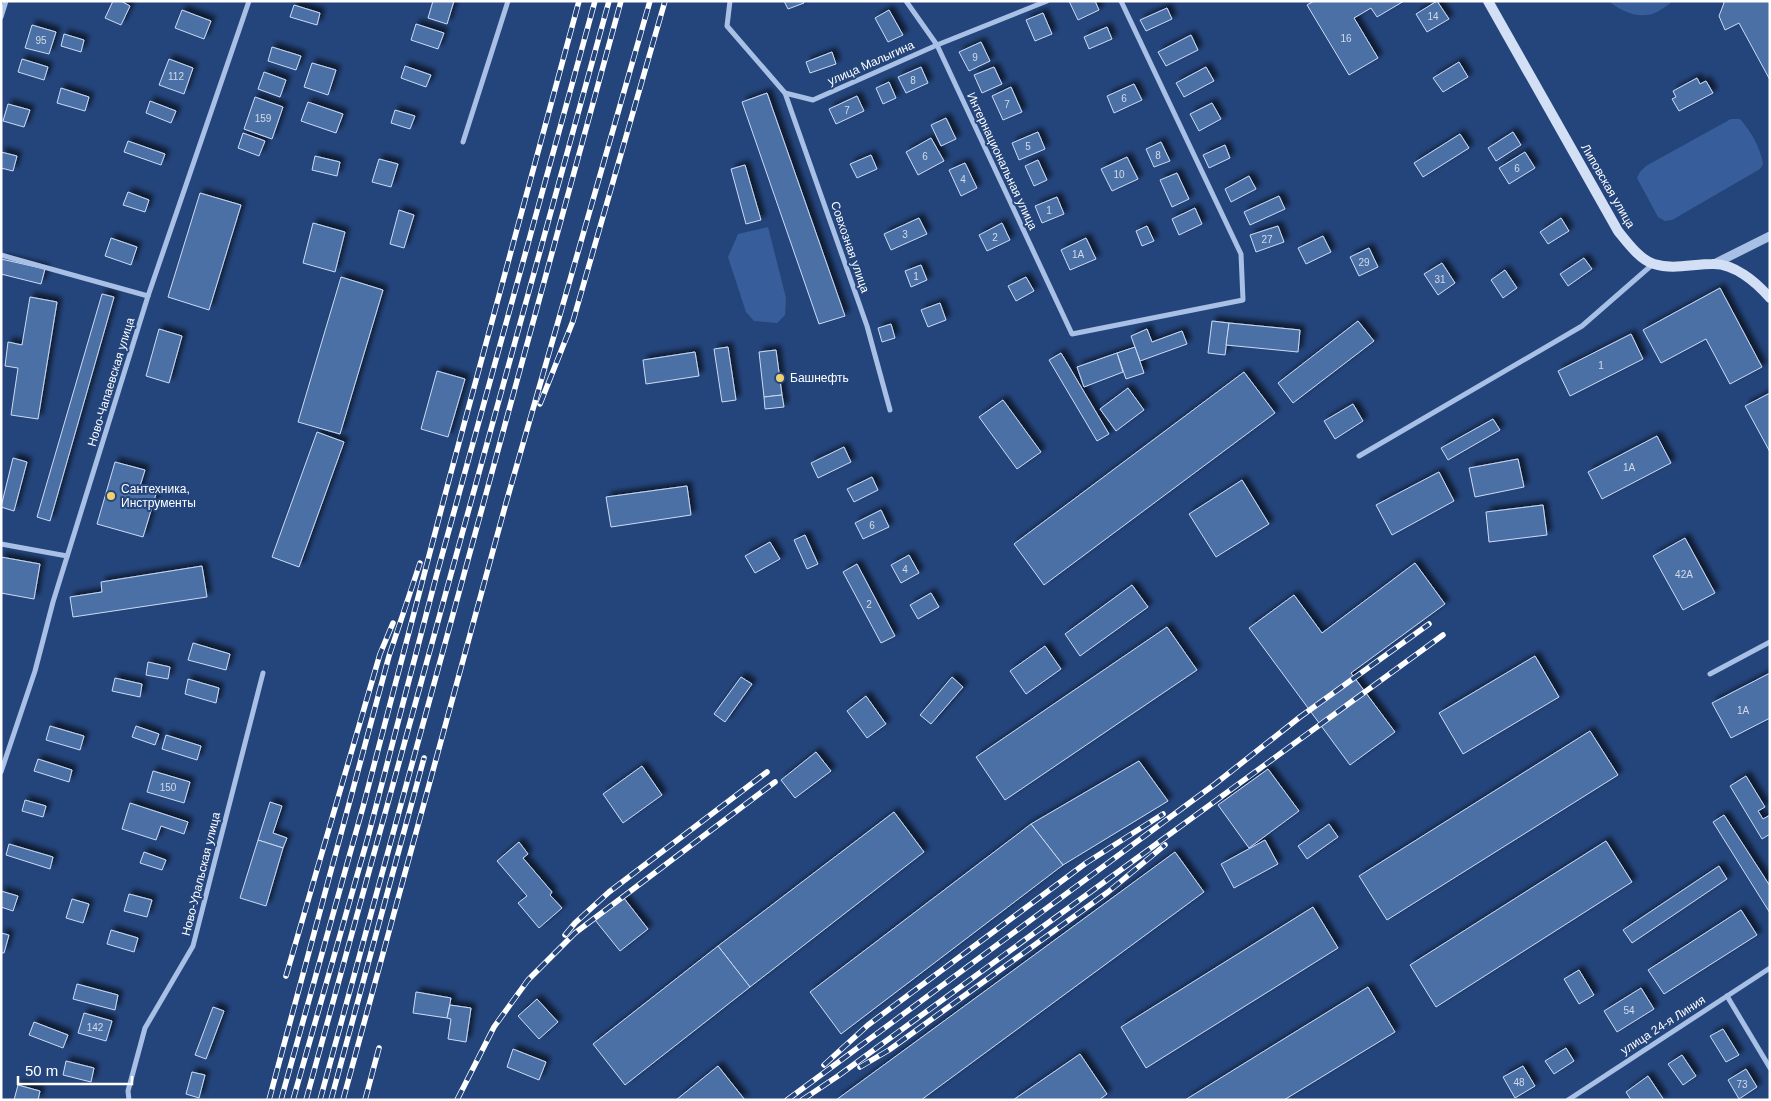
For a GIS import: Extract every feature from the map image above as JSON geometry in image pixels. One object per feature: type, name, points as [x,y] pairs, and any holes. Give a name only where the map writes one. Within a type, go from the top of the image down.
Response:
[{"type":"main road","name":"Липовская улица","points":[[1488,1],[1618,231],[1634,251],[1654,264],[1686,267],[1714,264],[1738,271],[1770,298]]},
{"type":"street","points":[[1,17],[6,1]]},
{"type":"street","name":"Ново-Чапаевская улица","points":[[1,772],[35,671],[53,602],[148,296],[249,1]]},
{"type":"street","points":[[463,142],[508,1]]},
{"type":"street","points":[[730,1],[727,26],[785,93]]},
{"type":"street","name":"Интернациональная улица","points":[[906,1],[936,45],[1072,334],[1243,300],[1241,254],[1121,1]]},
{"type":"street","name":"улица Малыгина","points":[[785,93],[813,100],[936,45],[1047,1]]},
{"type":"street","name":"Совхозная улица","points":[[785,93],[867,326],[890,410]]},
{"type":"street","points":[[1714,264],[1770,236]]},
{"type":"street","points":[[1,255],[148,296]]},
{"type":"street","points":[[1359,456],[1582,326],[1654,264]]},
{"type":"street","points":[[1,544],[67,556]]},
{"type":"street","points":[[1710,674],[1770,642]]},
{"type":"street","name":"Ново-Уральская улица","points":[[128,1100],[128,1091],[145,1028],[193,946],[263,673]]},
{"type":"street","name":"улица 24-я Линия","points":[[1568,1100],[1770,968]]},
{"type":"street","points":[[1727,996],[1770,1068]]},
{"type":"shaded area","points":[[1609,1],[1673,1],[1657,12],[1638,15],[1625,11]]},
{"type":"shaded area","points":[[1731,119],[1740,119],[1751,134],[1762,158],[1763,164],[1760,169],[1672,220],[1665,221],[1658,217],[1637,178],[1640,172],[1646,166]]},
{"type":"shaded area","points":[[768,227],[786,298],[785,315],[777,323],[754,321],[746,312],[728,257],[738,234]]},
{"type":"building","points":[[113,1],[121,1],[130,6],[121,25],[105,18]]},
{"type":"building","points":[[433,1],[454,1],[447,24],[428,18]]},
{"type":"building","points":[[784,1],[803,1],[804,3],[788,9]]},
{"type":"building","points":[[1069,1],[1095,1],[1099,10],[1078,20]]},
{"type":"building","points":[[1314,1],[1404,1],[1377,17],[1371,8],[1354,18],[1378,58],[1349,75],[1307,5]]},
{"type":"building","points":[[1437,1],[1449,19],[1427,32],[1416,14]]},
{"type":"building","points":[[1723,1],[1770,1],[1770,80],[1739,23],[1725,30],[1719,16]]},
{"type":"building","points":[[294,5],[320,13],[317,25],[290,17]]},
{"type":"building","points":[[1167,8],[1172,19],[1146,31],[1140,20]]},
{"type":"building","points":[[182,10],[211,21],[204,39],[175,28]]},
{"type":"building","points":[[889,10],[903,35],[888,42],[875,18]]},
{"type":"building","points":[[1043,13],[1052,34],[1035,41],[1026,20]]},
{"type":"building","points":[[416,24],[444,33],[438,49],[411,40]]},
{"type":"building","points":[[32,25],[56,32],[49,54],[25,48]]},
{"type":"building","points":[[1107,27],[1112,39],[1089,49],[1084,37]]},
{"type":"building","points":[[64,34],[84,40],[81,52],[61,46]]},
{"type":"building","points":[[1191,35],[1198,50],[1166,66],[1158,52]]},
{"type":"building","points":[[981,42],[990,61],[969,71],[959,52]]},
{"type":"building","points":[[272,47],[301,56],[296,70],[268,61]]},
{"type":"building","points":[[832,52],[836,64],[810,73],[806,62]]},
{"type":"building","points":[[22,59],[48,67],[44,80],[18,72]]},
{"type":"building","points":[[169,59],[193,68],[184,94],[159,85]]},
{"type":"building","points":[[1459,62],[1468,77],[1443,92],[1433,78]]},
{"type":"building","points":[[312,63],[336,70],[328,95],[304,87]]},
{"type":"building","points":[[405,66],[431,75],[426,87],[401,78]]},
{"type":"building","points":[[921,67],[928,83],[906,93],[898,77]]},
{"type":"building","points":[[994,67],[1002,84],[982,93],[974,75]]},
{"type":"building","points":[[1206,67],[1214,81],[1184,97],[1176,83]]},
{"type":"building","points":[[264,72],[286,80],[280,97],[258,89]]},
{"type":"building","points":[[1697,78],[1700,84],[1706,81],[1713,93],[1679,111],[1672,99],[1676,97],[1673,91]]},
{"type":"building","points":[[889,82],[896,98],[883,104],[876,88]]},
{"type":"building","points":[[1134,84],[1142,100],[1114,113],[1107,96]]},
{"type":"building","points":[[1011,87],[1022,112],[1003,120],[992,96]]},
{"type":"building","points":[[61,88],[89,97],[85,111],[57,103]]},
{"type":"building","points":[[767,93],[845,316],[819,324],[742,102]]},
{"type":"building","points":[[857,96],[864,111],[836,124],[829,109]]},
{"type":"building","points":[[255,97],[283,107],[272,139],[244,129]]},
{"type":"building","points":[[150,101],[176,111],[171,123],[146,113]]},
{"type":"building","points":[[308,102],[343,114],[336,133],[301,121]]},
{"type":"building","points":[[1212,103],[1221,119],[1199,131],[1190,114]]},
{"type":"building","points":[[8,104],[30,110],[24,127],[3,121]]},
{"type":"building","points":[[395,110],[415,116],[410,129],[391,123]]},
{"type":"building","points":[[946,118],[956,139],[941,146],[931,125]]},
{"type":"building","points":[[1038,132],[1045,149],[1019,160],[1012,143]]},
{"type":"building","points":[[1513,132],[1521,145],[1496,161],[1488,148]]},
{"type":"building","points":[[243,133],[265,141],[259,156],[238,148]]},
{"type":"building","points":[[1460,134],[1469,148],[1423,177],[1414,163]]},
{"type":"building","points":[[931,138],[944,161],[918,175],[906,152]]},
{"type":"building","points":[[128,141],[165,154],[161,165],[124,152]]},
{"type":"building","points":[[1161,142],[1170,161],[1154,167],[1146,149]]},
{"type":"building","points":[[1225,145],[1230,158],[1209,168],[1203,155]]},
{"type":"building","points":[[1,152],[17,156],[13,171],[1,168]]},
{"type":"building","points":[[1525,152],[1535,168],[1509,184],[1499,168]]},
{"type":"building","points":[[871,155],[877,169],[857,178],[850,164]]},
{"type":"building","points":[[315,156],[340,162],[337,176],[312,170]]},
{"type":"building","points":[[1127,157],[1138,179],[1112,191],[1101,169]]},
{"type":"building","points":[[379,159],[398,164],[391,187],[372,182]]},
{"type":"building","points":[[1038,160],[1047,180],[1034,186],[1025,166]]},
{"type":"building","points":[[965,163],[977,188],[961,196],[949,170]]},
{"type":"building","points":[[745,165],[761,220],[746,224],[731,169]]},
{"type":"building","points":[[1177,173],[1189,199],[1172,207],[1160,180]]},
{"type":"building","points":[[1249,176],[1256,189],[1231,202],[1225,189]]},
{"type":"building","points":[[128,192],[149,200],[145,212],[123,205]]},
{"type":"building","points":[[200,193],[241,205],[209,310],[168,297]]},
{"type":"building","points":[[1279,196],[1285,209],[1250,225],[1244,212]]},
{"type":"building","points":[[1057,197],[1064,214],[1042,223],[1035,206]]},
{"type":"building","points":[[1195,208],[1202,224],[1179,235],[1172,219]]},
{"type":"building","points":[[399,210],[414,215],[404,248],[390,244]]},
{"type":"building","points":[[919,218],[927,234],[891,250],[884,234]]},
{"type":"building","points":[[1561,218],[1569,231],[1548,244],[1540,232]]},
{"type":"building","points":[[313,223],[345,232],[335,272],[303,263]]},
{"type":"building","points":[[1002,223],[1010,240],[987,251],[979,235]]},
{"type":"building","points":[[1147,226],[1154,241],[1142,246],[1136,231]]},
{"type":"building","points":[[1278,226],[1284,242],[1256,252],[1250,235]]},
{"type":"building","points":[[1323,236],[1331,252],[1306,264],[1298,248]]},
{"type":"building","points":[[111,238],[137,247],[131,265],[105,256]]},
{"type":"building","points":[[1086,238],[1096,259],[1070,270],[1061,250]]},
{"type":"building","points":[[1369,248],[1378,267],[1359,276],[1350,257]]},
{"type":"building","points":[[1584,258],[1592,269],[1568,286],[1560,274]]},
{"type":"building","points":[[1,259],[45,269],[41,284],[1,274]]},
{"type":"building","points":[[1442,263],[1455,283],[1438,295],[1424,274]]},
{"type":"building","points":[[921,265],[927,280],[911,287],[905,271]]},
{"type":"building","points":[[1505,270],[1517,288],[1503,298],[1491,280]]},
{"type":"building","points":[[341,277],[383,290],[340,434],[298,422]]},
{"type":"building","points":[[1026,277],[1034,291],[1016,301],[1008,286]]},
{"type":"building","points":[[1720,288],[1762,367],[1730,384],[1706,339],[1661,363],[1643,330]]},
{"type":"building","points":[[102,294],[114,297],[50,521],[37,517]]},
{"type":"building","points":[[30,297],[57,302],[38,419],[11,415],[18,368],[5,366],[8,342],[22,345]]},
{"type":"building","points":[[940,303],[946,320],[928,327],[921,310]]},
{"type":"building","points":[[1212,321],[1229,323],[1225,355],[1208,353]]},
{"type":"building","points":[[1358,321],[1374,341],[1293,403],[1278,383]]},
{"type":"building","points":[[1229,323],[1300,330],[1298,352],[1226,345]]},
{"type":"building","points":[[891,324],[895,338],[882,342],[878,328]]},
{"type":"building","points":[[159,329],[182,336],[169,383],[146,376]]},
{"type":"building","points":[[1147,329],[1152,342],[1182,331],[1187,344],[1140,361],[1131,336]]},
{"type":"building","points":[[1631,334],[1643,359],[1570,396],[1558,371]]},
{"type":"building","points":[[728,347],[736,400],[722,402],[714,349]]},
{"type":"building","points":[[1135,347],[1144,373],[1126,379],[1117,353]]},
{"type":"building","points":[[776,350],[782,395],[764,397],[759,352]]},
{"type":"building","points":[[695,352],[699,376],[646,384],[643,360]]},
{"type":"building","points":[[1061,353],[1109,434],[1097,441],[1049,360]]},
{"type":"building","points":[[1117,353],[1123,372],[1084,387],[1077,367]]},
{"type":"building","points":[[437,371],[465,379],[448,437],[421,429]]},
{"type":"building","points":[[1244,372],[1275,413],[1044,585],[1014,544]]},
{"type":"building","points":[[1128,388],[1144,410],[1116,431],[1100,409]]},
{"type":"building","points":[[1770,393],[1770,452],[1745,406]]},
{"type":"building","points":[[782,395],[784,407],[765,409],[764,397]]},
{"type":"building","points":[[1003,400],[1041,452],[1017,469],[979,417]]},
{"type":"building","points":[[1353,404],[1363,421],[1335,439],[1324,421]]},
{"type":"building","points":[[1493,419],[1500,430],[1448,460],[1441,448]]},
{"type":"building","points":[[317,432],[344,442],[299,567],[272,557]]},
{"type":"building","points":[[1657,436],[1671,463],[1602,499],[1588,472]]},
{"type":"building","points":[[844,447],[851,462],[818,478],[811,463]]},
{"type":"building","points":[[13,458],[27,462],[14,511],[1,507]]},
{"type":"building","points":[[1518,459],[1524,487],[1475,497],[1469,468]]},
{"type":"building","points":[[115,462],[145,470],[139,489],[156,494],[143,537],[97,524]]},
{"type":"building","points":[[1439,472],[1454,501],[1392,535],[1376,505]]},
{"type":"building","points":[[872,477],[878,490],[854,502],[847,489]]},
{"type":"building","points":[[1242,480],[1269,524],[1216,557],[1189,514]]},
{"type":"building","points":[[687,486],[691,515],[611,527],[606,497]]},
{"type":"building","points":[[1543,505],[1547,535],[1489,542],[1486,512]]},
{"type":"building","points":[[881,510],[889,527],[863,539],[855,523]]},
{"type":"building","points":[[805,535],[818,564],[807,569],[794,540]]},
{"type":"building","points":[[1685,538],[1715,593],[1683,610],[1653,556]]},
{"type":"building","points":[[770,542],[780,559],[755,573],[745,556]]},
{"type":"building","points":[[909,555],[919,573],[901,583],[891,565]]},
{"type":"building","points":[[1,557],[40,564],[34,599],[1,593]]},
{"type":"building","points":[[1415,563],[1445,604],[1351,673],[1395,732],[1350,765],[1249,628],[1294,595],[1322,633]]},
{"type":"building","points":[[857,564],[895,636],[881,643],[843,572]]},
{"type":"building","points":[[202,566],[207,597],[73,617],[70,597],[102,592],[101,582]]},
{"type":"building","points":[[1132,585],[1148,607],[1080,656],[1065,634]]},
{"type":"building","points":[[931,593],[939,607],[918,619],[910,605]]},
{"type":"building","points":[[1167,627],[1197,670],[1005,800],[976,757]]},
{"type":"building","points":[[193,643],[230,654],[226,670],[188,660]]},
{"type":"building","points":[[1045,646],[1061,669],[1026,694],[1010,671]]},
{"type":"building","points":[[1535,656],[1559,697],[1463,754],[1439,713]]},
{"type":"building","points":[[148,662],[170,667],[168,679],[146,675]]},
{"type":"building","points":[[1770,673],[1770,718],[1731,738],[1712,703]]},
{"type":"building","points":[[741,677],[752,684],[725,722],[714,714]]},
{"type":"building","points":[[952,677],[963,687],[931,724],[920,715]]},
{"type":"building","points":[[115,678],[142,684],[140,697],[112,691]]},
{"type":"building","points":[[188,679],[219,688],[216,703],[185,694]]},
{"type":"building","points":[[866,696],[886,724],[867,738],[847,711]]},
{"type":"building","points":[[50,726],[84,736],[80,750],[46,740]]},
{"type":"building","points":[[136,726],[159,734],[155,745],[132,737]]},
{"type":"building","points":[[1590,731],[1618,775],[1387,920],[1359,876]]},
{"type":"building","points":[[166,735],[201,746],[197,760],[162,749]]},
{"type":"building","points":[[816,752],[831,771],[795,798],[781,780]]},
{"type":"building","points":[[38,759],[72,770],[69,782],[34,771]]},
{"type":"building","points":[[1139,761],[1168,801],[1063,865],[1031,824]]},
{"type":"building","points":[[642,766],[662,795],[623,823],[603,794]]},
{"type":"building","points":[[1268,769],[1299,811],[1249,848],[1218,805]]},
{"type":"building","points":[[153,771],[190,782],[184,803],[147,792]]},
{"type":"building","points":[[1746,776],[1765,807],[1758,811],[1763,819],[1770,815],[1770,834],[1762,839],[1730,786]]},
{"type":"building","points":[[25,800],[46,806],[43,817],[22,811]]},
{"type":"building","points":[[270,802],[282,806],[273,833],[287,838],[283,848],[258,840]]},
{"type":"building","points":[[130,803],[188,822],[184,834],[161,826],[156,840],[122,829]]},
{"type":"building","points":[[894,812],[924,852],[750,987],[718,946]]},
{"type":"building","points":[[1724,815],[1770,886],[1770,913],[1713,822]]},
{"type":"building","points":[[1031,824],[1063,865],[841,1034],[810,992]]},
{"type":"building","points":[[1329,824],[1338,837],[1307,859],[1298,846]]},
{"type":"building","points":[[258,840],[283,848],[266,906],[240,898]]},
{"type":"building","points":[[1265,840],[1278,864],[1234,888],[1221,864]]},
{"type":"building","points":[[1606,841],[1632,882],[1436,1007],[1410,965]]},
{"type":"building","points":[[519,842],[528,854],[523,858],[552,892],[550,895],[562,908],[539,928],[518,903],[527,896],[497,861]]},
{"type":"building","points":[[9,844],[53,857],[50,869],[6,855]]},
{"type":"building","points":[[144,852],[166,860],[162,870],[140,863]]},
{"type":"building","points":[[1175,852],[1204,892],[921,1100],[836,1100]]},
{"type":"building","points":[[1719,866],[1727,879],[1632,943],[1623,930]]},
{"type":"building","points":[[1,891],[18,896],[13,911],[1,907]]},
{"type":"building","points":[[129,894],[152,900],[147,917],[124,911]]},
{"type":"building","points":[[623,897],[648,929],[620,951],[595,920]]},
{"type":"building","points":[[72,899],[89,904],[83,923],[66,918]]},
{"type":"building","points":[[1313,907],[1338,948],[1146,1068],[1121,1027]]},
{"type":"building","points":[[1741,910],[1757,935],[1664,994],[1648,970]]},
{"type":"building","points":[[111,930],[138,938],[134,952],[107,944]]},
{"type":"building","points":[[1,933],[9,935],[4,953],[1,953]]},
{"type":"building","points":[[718,946],[750,987],[625,1085],[593,1044]]},
{"type":"building","points":[[1579,970],[1594,995],[1579,1004],[1564,979]]},
{"type":"building","points":[[77,984],[118,995],[115,1010],[73,999]]},
{"type":"building","points":[[1368,987],[1395,1032],[1284,1100],[1185,1100]]},
{"type":"building","points":[[1641,988],[1654,1009],[1617,1032],[1604,1011]]},
{"type":"building","points":[[416,992],[451,998],[447,1018],[413,1013]]},
{"type":"building","points":[[537,999],[558,1022],[539,1039],[518,1016]]},
{"type":"building","points":[[450,1005],[471,1008],[466,1042],[448,1039],[451,1019],[447,1018]]},
{"type":"building","points":[[213,1007],[224,1011],[206,1059],[195,1055]]},
{"type":"building","points":[[84,1013],[112,1021],[106,1041],[78,1033]]},
{"type":"building","points":[[34,1022],[68,1035],[63,1048],[29,1035]]},
{"type":"building","points":[[1723,1029],[1739,1055],[1726,1062],[1710,1036]]},
{"type":"building","points":[[1566,1048],[1574,1061],[1554,1074],[1545,1061]]},
{"type":"building","points":[[513,1049],[546,1062],[539,1080],[507,1067]]},
{"type":"building","points":[[1080,1054],[1107,1094],[1099,1100],[1013,1100]]},
{"type":"building","points":[[1682,1055],[1696,1076],[1683,1085],[1668,1064]]},
{"type":"building","points":[[66,1061],[94,1068],[91,1082],[63,1075]]},
{"type":"building","points":[[718,1066],[745,1100],[676,1100]]},
{"type":"building","points":[[1523,1066],[1535,1086],[1515,1098],[1503,1077]]},
{"type":"building","points":[[1746,1069],[1757,1087],[1739,1099],[1728,1080]]},
{"type":"building","points":[[192,1072],[205,1075],[199,1098],[186,1094]]},
{"type":"building","points":[[1648,1076],[1664,1100],[1631,1100],[1626,1092]]},
{"type":"building","points":[[18,1085],[40,1091],[38,1100],[14,1100]]},
{"type":"railway","points":[[281,1100],[363,807],[450,476],[579,1]]},
{"type":"railway","points":[[293,1100],[368,837],[436,577],[595,1]]},
{"type":"railway","points":[[306,1100],[609,1]]},
{"type":"railway","points":[[320,1100],[621,1]]},
{"type":"railway","points":[[343,1100],[506,503],[650,1]]},
{"type":"railway","points":[[540,404],[573,321],[665,1]]},
{"type":"railway","points":[[269,1100],[389,656],[420,563]]},
{"type":"railway","points":[[286,976],[380,654],[393,623]]},
{"type":"railway","points":[[787,1100],[1215,784],[1300,717],[1429,624]]},
{"type":"railway","points":[[802,1100],[838,1076],[1443,635]]},
{"type":"railway","points":[[331,1100],[424,758]]},
{"type":"railway","points":[[565,935],[575,923],[609,892],[767,772]]},
{"type":"railway","points":[[457,1100],[494,1027],[528,980],[575,933],[775,782]]},
{"type":"railway","points":[[824,1065],[868,1025],[1086,863],[1163,814]]},
{"type":"railway","points":[[860,1067],[889,1050],[1108,892],[1165,845]]},
{"type":"railway","points":[[365,1100],[379,1048]]},
{"type":"place","name":"Башнефть","points":[[780,378]]},
{"type":"place","name":"Сантехника, Инструменты","points":[[111,496]]}]
